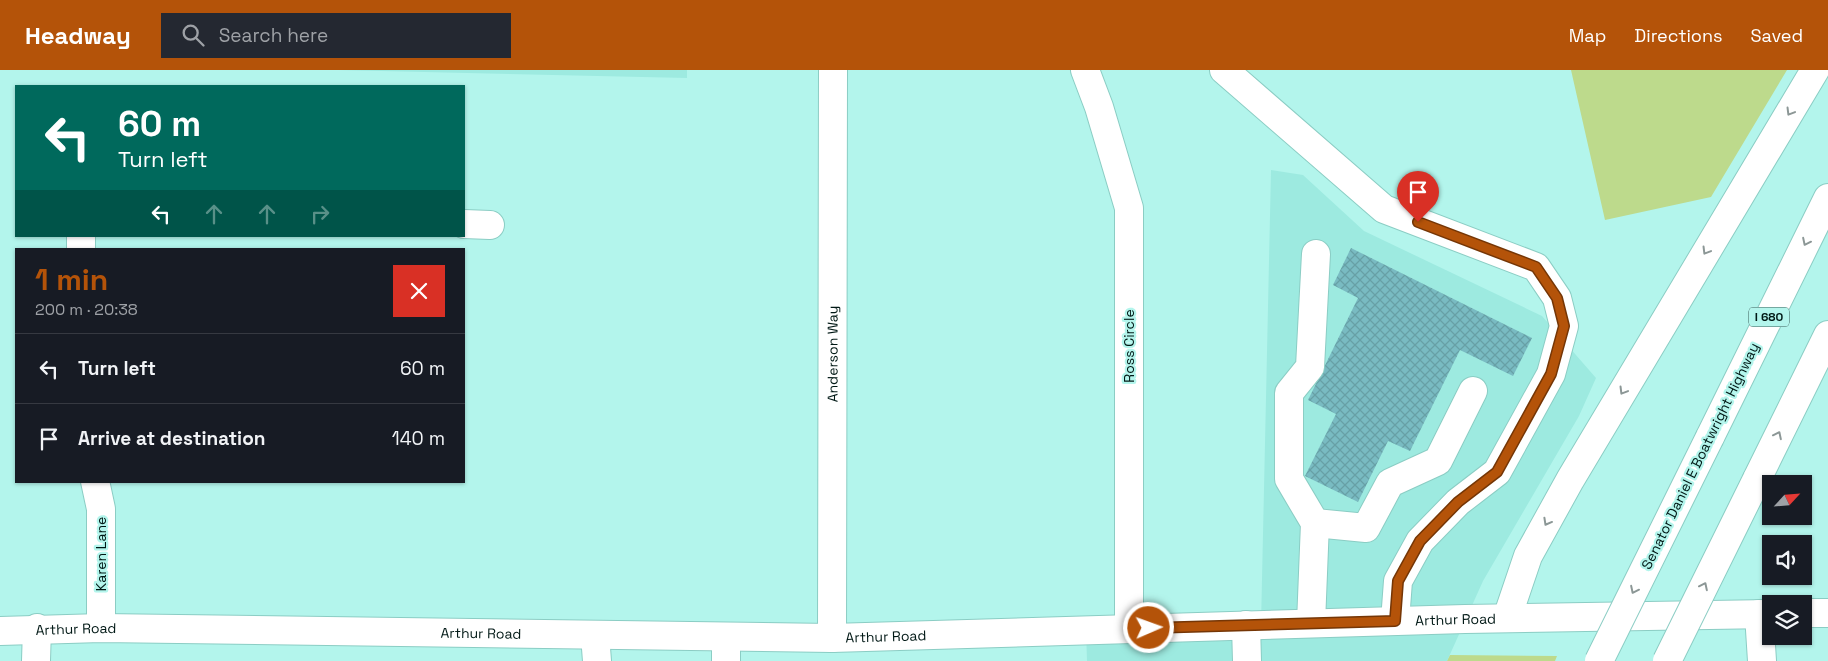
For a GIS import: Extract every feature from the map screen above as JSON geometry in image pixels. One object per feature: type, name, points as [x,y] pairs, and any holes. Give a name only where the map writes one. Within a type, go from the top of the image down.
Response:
[{"type":"main road","name":"Anderson Way","points":[[832,638],[833,70]]},
{"type":"main road","name":"Ross Circle","points":[[1085,70],[1099,106],[1129,208],[1129,629]]},
{"type":"main road","points":[[1224,70],[1384,209],[1536,267],[1557,298],[1564,326],[1551,374],[1497,472],[1458,502],[1420,541],[1398,581],[1395,621]]},
{"type":"main road","points":[[1507,618],[1528,556],[1570,480],[1815,70]]},
{"type":"main road","name":"Senator Daniel E Boatwright Highway","points":[[1599,661],[1828,198]]},
{"type":"main road","points":[[1311,623],[1315,523],[1289,479],[1289,393],[1310,367],[1316,254]]},
{"type":"main road","points":[[1667,661],[1828,335]]},
{"type":"main road","points":[[1315,523],[1366,528],[1390,483],[1438,461],[1473,391]]},
{"type":"main road","name":"Karen Lane","points":[[95,483],[101,509],[101,628]]},
{"type":"main road","points":[[1812,613],[1828,613]]},
{"type":"main road","name":"Arthur Road","points":[[0,631],[37,628],[101,628],[596,648],[726,649],[832,638],[1311,623],[1762,614]]},
{"type":"main road","points":[[1246,625],[1247,661]]},
{"type":"main road","points":[[36,661],[37,628]]},
{"type":"main road","points":[[1762,661],[1763,645]]},
{"type":"shaded area","points":[[338,70],[687,70],[687,78]]},
{"type":"shaded area","points":[[1271,170],[1303,175],[1364,231],[1542,316],[1596,378],[1579,416],[1483,581],[1447,661],[1087,661],[1086,630],[1261,625]]},
{"type":"green space","points":[[1571,70],[1787,70],[1711,197],[1605,220]]},
{"type":"green space","points":[[1450,655],[1557,656],[1555,661],[1447,661]]},
{"type":"building","points":[[1351,248],[1532,338],[1513,376],[1460,350],[1410,451],[1388,441],[1358,502],[1305,476],[1336,414],[1308,400],[1358,298],[1333,285]]},
{"type":"route","points":[[1149,628],[1395,621],[1398,581],[1420,541],[1458,502],[1497,472],[1551,374],[1564,326],[1557,298],[1536,267],[1418,222]]}]
